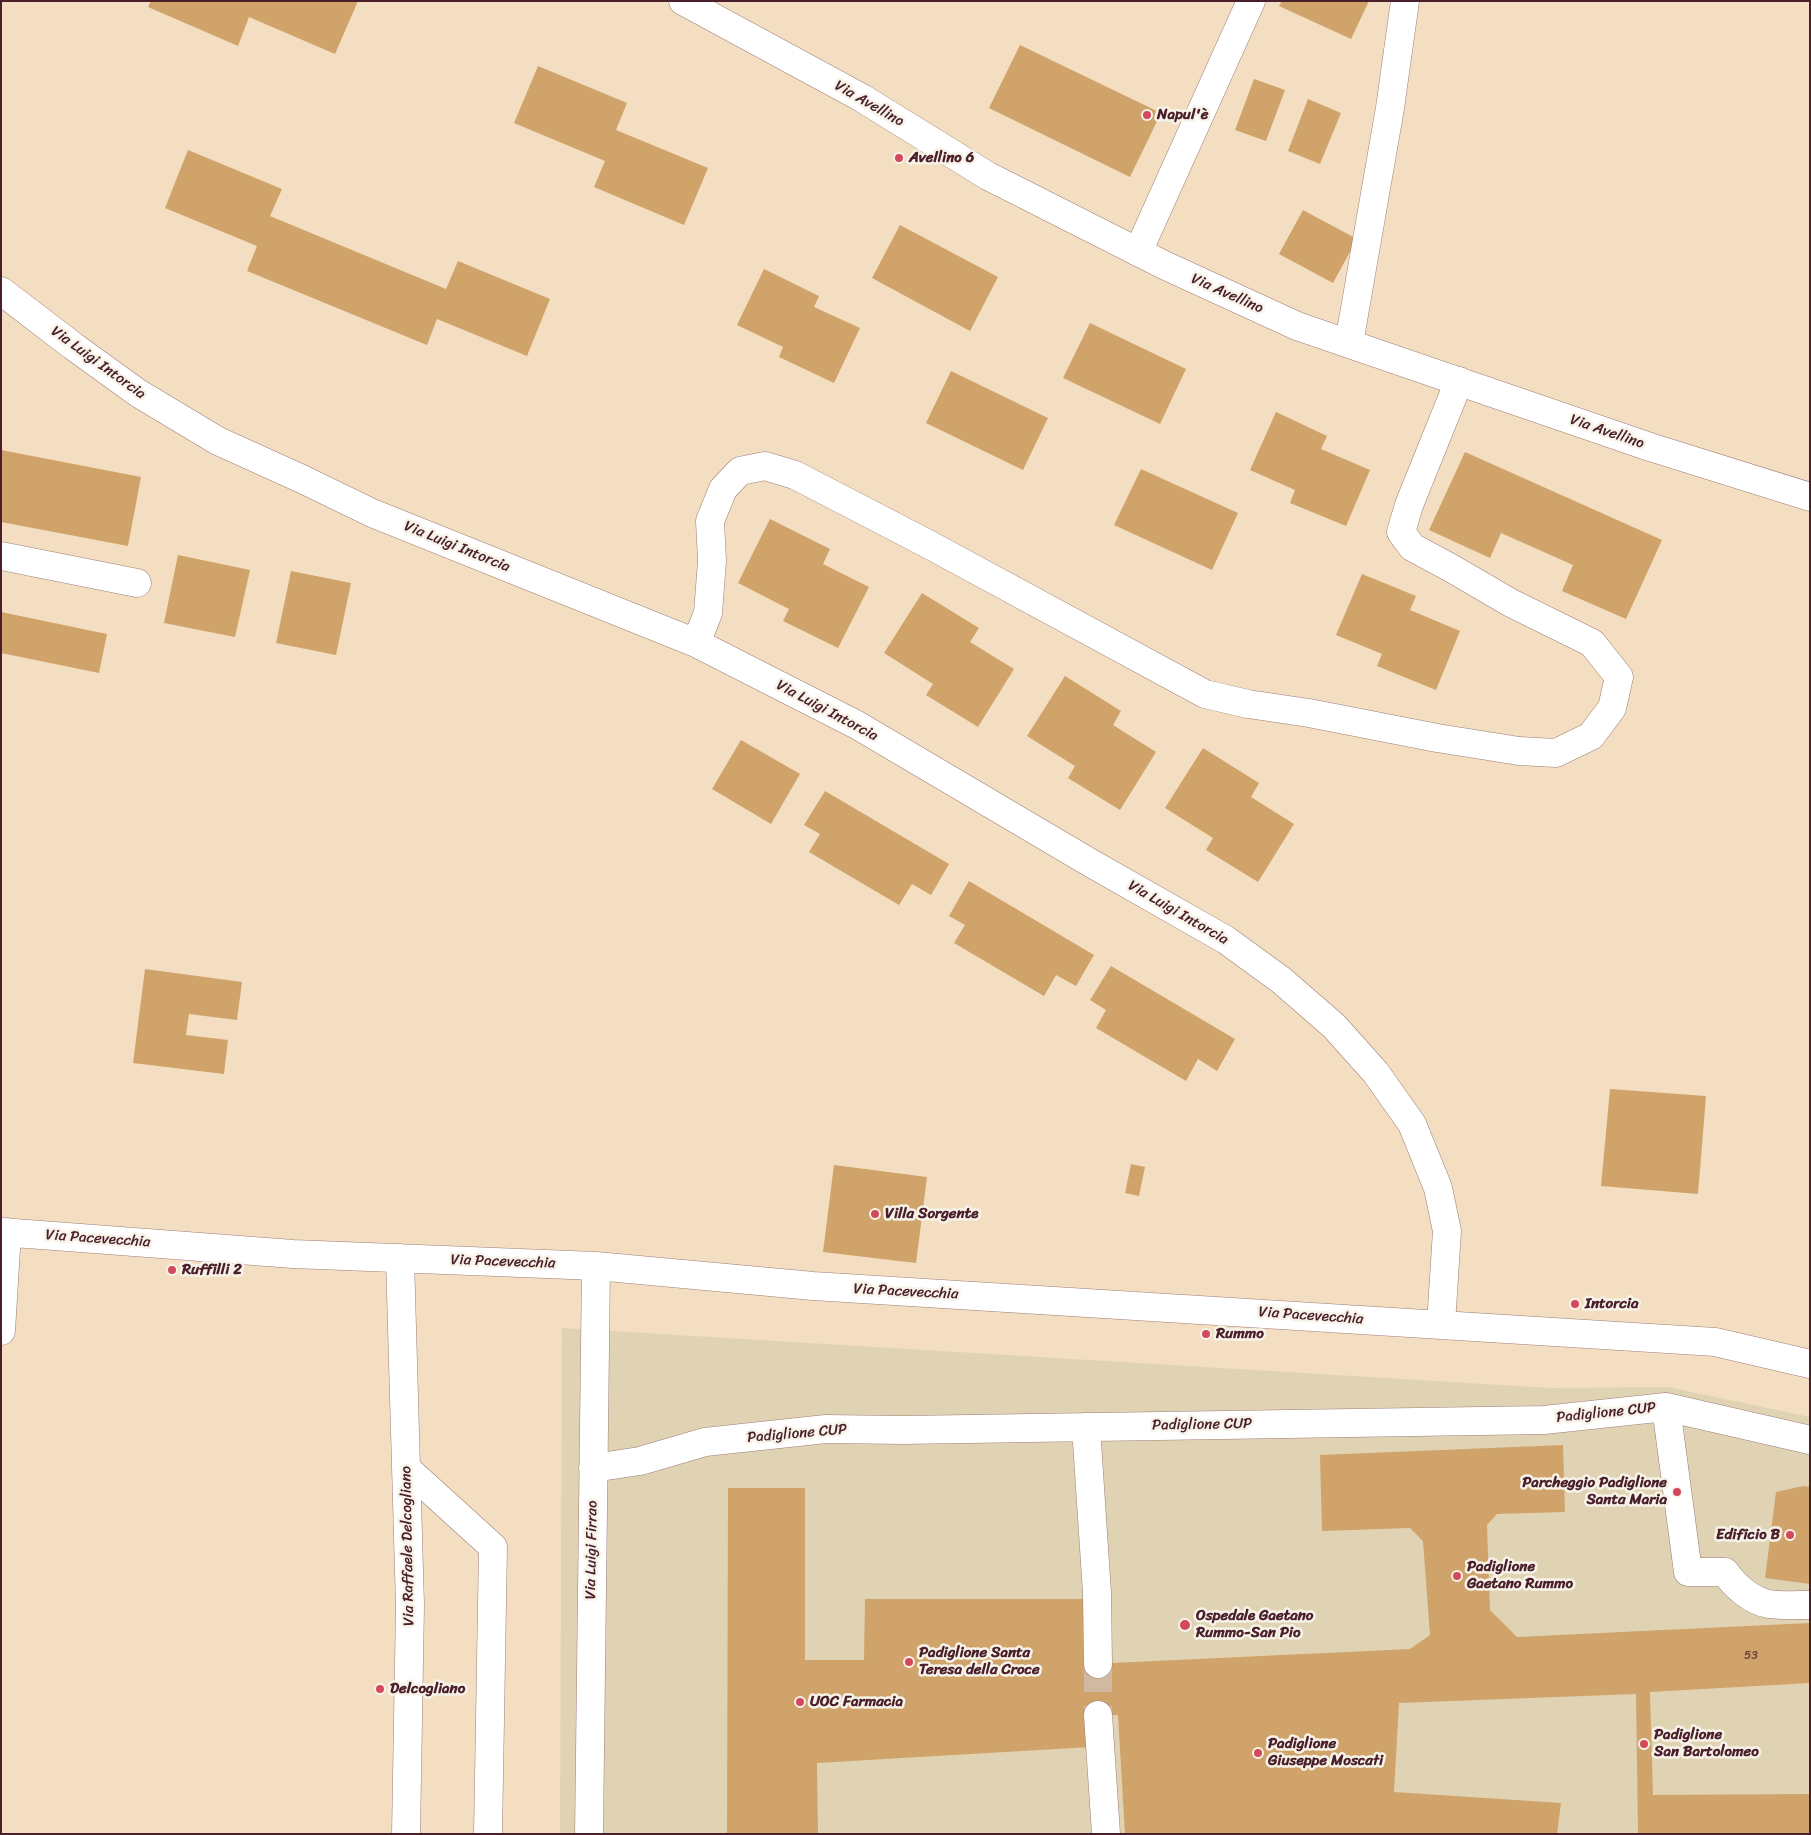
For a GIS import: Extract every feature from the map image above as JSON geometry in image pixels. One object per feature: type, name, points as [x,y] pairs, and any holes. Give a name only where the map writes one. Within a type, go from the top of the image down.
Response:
[{"type":"street","name":"Via Avellino","points":[[683,1],[862,98],[988,176],[1138,252],[1297,326],[1650,447],[1810,497]]},
{"type":"street","points":[[1138,252],[1251,1]]},
{"type":"street","points":[[1349,343],[1390,108],[1405,1]]},
{"type":"street","name":"Via Luigi Intorcia","points":[[1,291],[138,393],[218,442],[302,479],[372,513],[696,643],[857,725],[1089,862],[1226,940],[1281,980],[1334,1026],[1376,1073],[1412,1124],[1438,1188],[1448,1231],[1440,1324]]},
{"type":"street","points":[[696,643],[708,613],[712,561],[710,521],[723,489],[740,471],[765,466],[795,475],[928,544],[1205,694],[1248,704],[1309,713],[1436,738],[1520,751],[1556,754],[1591,736],[1612,708],[1619,677],[1592,643],[1511,603],[1412,547],[1401,532],[1409,505],[1459,381]]},
{"type":"street","points":[[1,556],[137,583]]},
{"type":"street","points":[[1,1331],[4,1232]]},
{"type":"street","name":"Via Pacevecchia","points":[[4,1232],[293,1254],[596,1266],[813,1286],[1715,1342],[1810,1364]]},
{"type":"street","name":"Via Raffaele Delcogliano","points":[[400,1258],[410,1605],[406,1834]]},
{"type":"street","name":"Via Luigi Firrao","points":[[589,1834],[596,1266]]},
{"type":"street","points":[[1666,1407],[1688,1572],[1725,1572],[1735,1585],[1752,1597],[1768,1604],[1810,1605]]},
{"type":"street","name":"Padiglione CUP","points":[[593,1468],[640,1461],[705,1442],[826,1429],[903,1430],[1544,1420],[1666,1407],[1810,1440]]},
{"type":"street","points":[[1086,1427],[1097,1593],[1098,1664]]},
{"type":"street","points":[[406,1468],[493,1547],[488,1834]]},
{"type":"street","points":[[1098,1715],[1106,1834]]},
{"type":"shaded area","name":"Ospedale Gaetano Rummo-San Pio","points":[[562,1328],[1551,1388],[1668,1387],[1810,1417],[1810,1834],[560,1834]]},
{"type":"building","points":[[151,1],[358,1],[335,54],[249,17],[238,46],[148,7]]},
{"type":"building","points":[[1282,1],[1369,1],[1351,39],[1279,6]]},
{"type":"building","points":[[1020,45],[1161,113],[1130,177],[989,108]]},
{"type":"building","points":[[538,66],[627,103],[616,130],[708,168],[684,225],[594,187],[605,161],[514,123]]},
{"type":"building","points":[[1254,79],[1285,90],[1266,141],[1235,130]]},
{"type":"building","points":[[1308,99],[1341,113],[1320,164],[1288,151]]},
{"type":"building","points":[[188,150],[282,189],[270,216],[446,289],[458,261],[550,299],[527,356],[437,319],[427,345],[247,271],[257,246],[165,208]]},
{"type":"building","points":[[1303,210],[1357,239],[1333,283],[1279,254]]},
{"type":"building","points":[[900,225],[998,277],[970,331],[872,278]]},
{"type":"building","points":[[764,269],[819,296],[814,307],[860,328],[834,383],[779,357],[783,347],[737,325]]},
{"type":"building","points":[[1090,323],[1186,369],[1160,424],[1063,378]]},
{"type":"building","points":[[951,371],[1048,418],[1023,470],[926,423]]},
{"type":"building","points":[[1276,412],[1327,436],[1321,449],[1370,470],[1346,526],[1290,503],[1295,490],[1250,470]]},
{"type":"building","points":[[1,450],[141,477],[128,546],[1,522]]},
{"type":"building","points":[[1465,452],[1662,540],[1626,619],[1562,591],[1573,565],[1501,533],[1490,558],[1429,530]]},
{"type":"building","points":[[1141,469],[1238,513],[1212,570],[1114,525]]},
{"type":"building","points":[[770,519],[830,549],[823,564],[869,587],[838,648],[783,621],[789,609],[738,583]]},
{"type":"building","points":[[178,555],[250,570],[235,637],[164,623]]},
{"type":"building","points":[[291,571],[351,583],[336,655],[276,643]]},
{"type":"building","points":[[1362,574],[1416,596],[1410,610],[1460,631],[1436,690],[1377,666],[1382,654],[1336,635]]},
{"type":"building","points":[[922,593],[979,628],[970,642],[1014,669],[978,727],[926,695],[933,684],[884,653]]},
{"type":"building","points":[[1,612],[107,634],[99,673],[1,653]]},
{"type":"building","points":[[1065,676],[1121,711],[1113,725],[1156,752],[1120,810],[1068,778],[1075,766],[1027,736]]},
{"type":"building","points":[[741,740],[800,774],[771,824],[712,789]]},
{"type":"building","points":[[1203,748],[1259,783],[1251,797],[1294,824],[1258,882],[1206,850],[1213,838],[1165,808]]},
{"type":"building","points":[[825,791],[949,864],[931,895],[912,884],[899,905],[809,852],[820,834],[804,825]]},
{"type":"building","points":[[969,881],[1094,955],[1076,986],[1056,975],[1044,996],[954,943],[965,925],[949,916]]},
{"type":"building","points":[[1111,966],[1235,1039],[1217,1071],[1198,1059],[1186,1081],[1096,1028],[1106,1010],[1090,1000]]},
{"type":"building","points":[[145,969],[242,982],[237,1020],[189,1014],[186,1035],[228,1040],[224,1074],[133,1063]]},
{"type":"building","points":[[1610,1089],[1706,1096],[1698,1194],[1601,1186]]},
{"type":"building","points":[[1131,1164],[1145,1167],[1139,1196],[1125,1193]]},
{"type":"building","name":"Villa Sorgente","points":[[834,1165],[927,1177],[916,1263],[823,1252]]},
{"type":"building","points":[[1563,1445],[1565,1512],[1497,1514],[1487,1525],[1490,1610],[1517,1637],[1810,1623],[1810,1683],[1650,1692],[1653,1795],[1810,1794],[1810,1834],[1638,1834],[1636,1694],[1399,1703],[1394,1792],[1561,1803],[1557,1834],[1125,1834],[1118,1715],[1091,1715],[1091,1747],[817,1763],[818,1834],[727,1834],[728,1488],[805,1488],[805,1660],[864,1660],[865,1599],[1091,1599],[1091,1664],[1410,1649],[1430,1635],[1423,1541],[1410,1528],[1322,1531],[1320,1455]]},
{"type":"building","name":"Edificio B","points":[[1803,1486],[1810,1487],[1810,1584],[1765,1578],[1776,1492]]},
{"type":"tunnel","points":[[1098,1664],[1098,1715]]},
{"type":"place","name":"Napul'è","points":[[1147,115]]},
{"type":"place","name":"Avellino 6","points":[[899,158]]},
{"type":"place","name":"Villa Sorgente","points":[[875,1214]]},
{"type":"place","name":"Ruffilli 2","points":[[172,1270]]},
{"type":"place","name":"Intorcia","points":[[1575,1304]]},
{"type":"place","name":"Rummo","points":[[1206,1334]]},
{"type":"place","name":"Parcheggio Padiglione Santa Maria","points":[[1677,1492]]},
{"type":"place","name":"Edificio B","points":[[1790,1535]]},
{"type":"place","name":"Padiglione Gaetano Rummo","points":[[1457,1576]]},
{"type":"place","name":"Ospedale Gaetano Rummo-San Pio","points":[[1185,1625]]},
{"type":"place","name":"Padiglione Santa Teresa della Croce","points":[[909,1662]]},
{"type":"place","name":"Delcogliano","points":[[380,1689]]},
{"type":"place","name":"UOC Farmacia","points":[[800,1702]]},
{"type":"place","name":"Padiglione San Bartolomeo","points":[[1644,1744]]},
{"type":"place","name":"Padiglione Giuseppe Moscati","points":[[1258,1753]]}]
